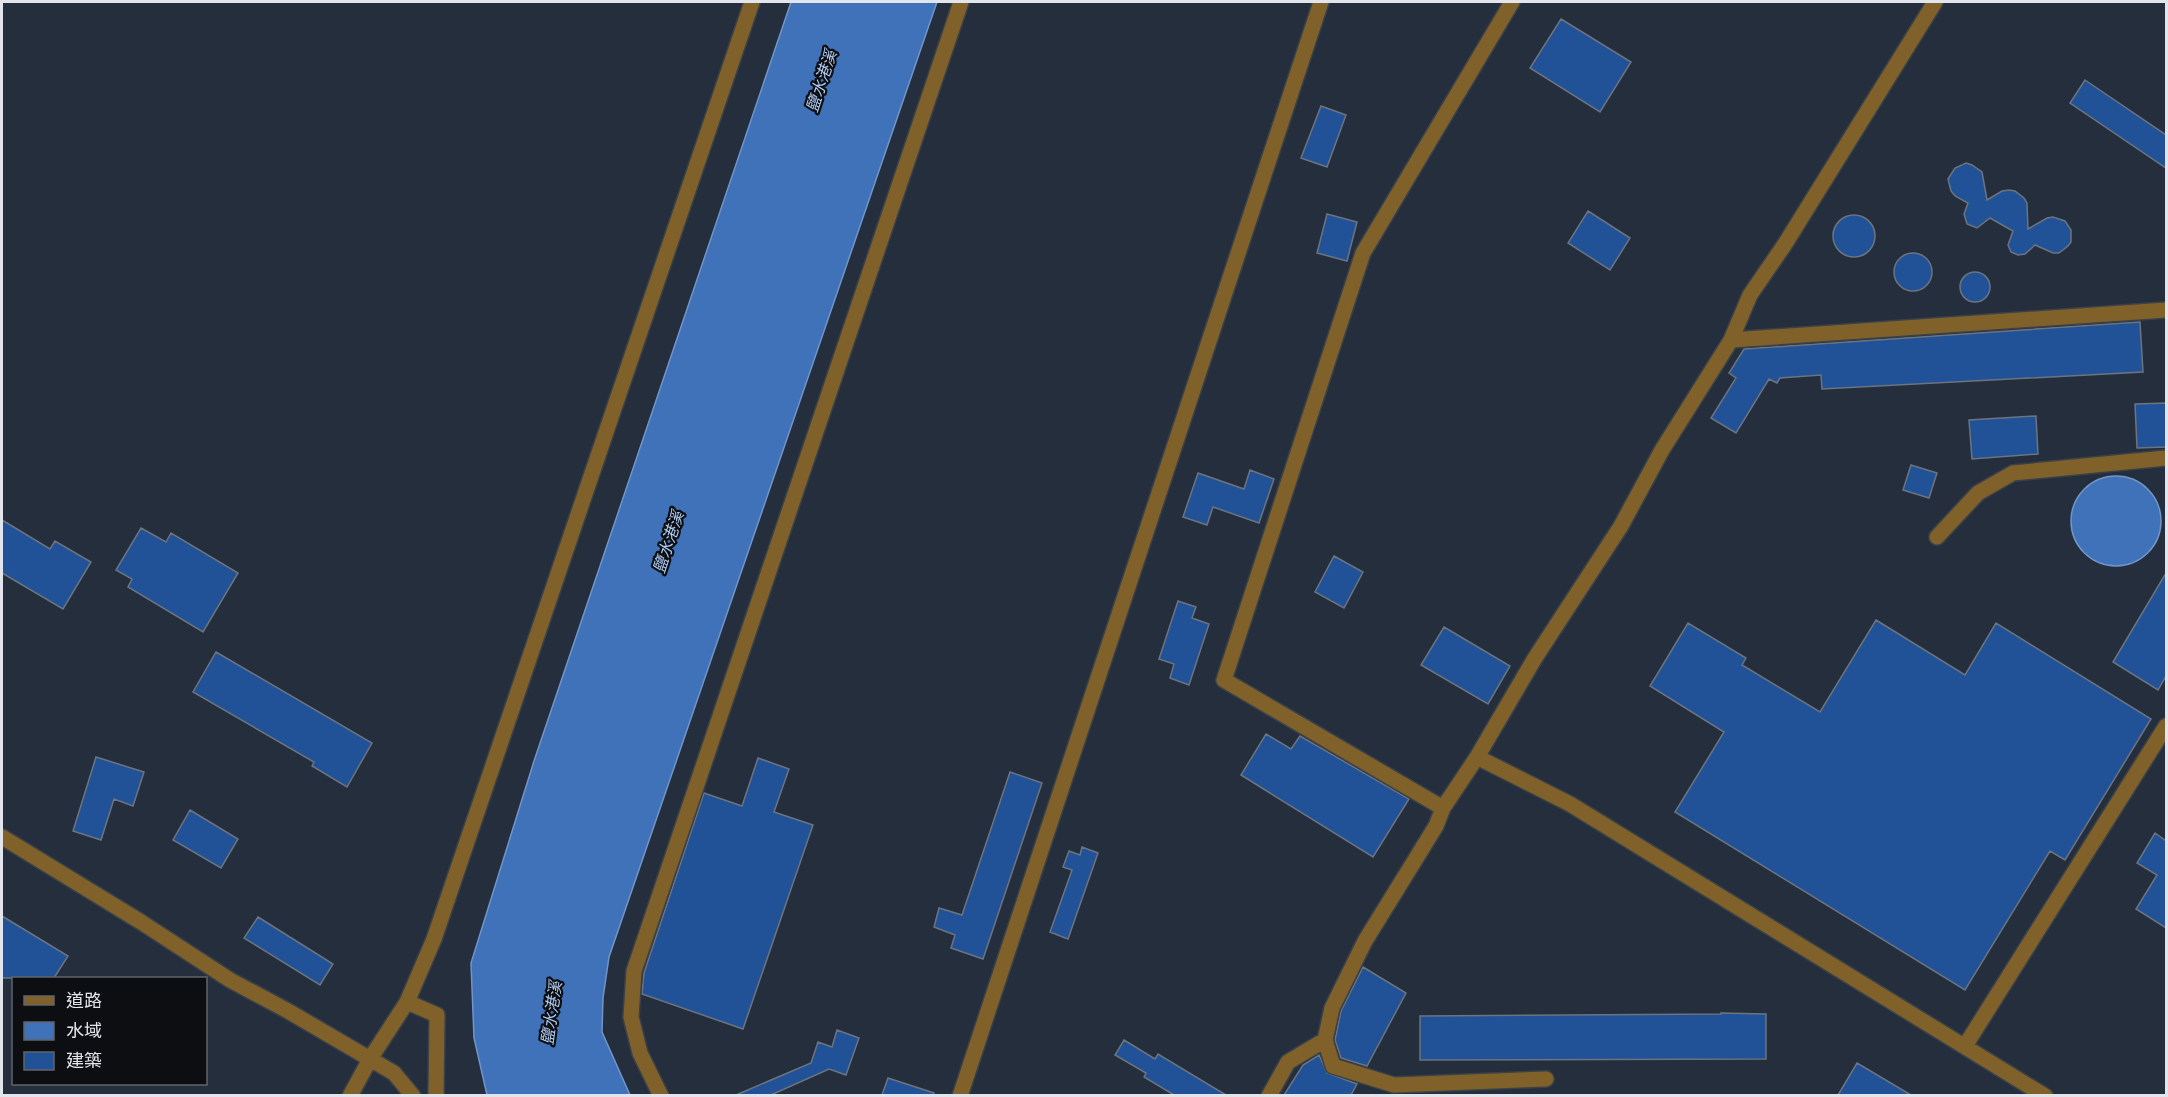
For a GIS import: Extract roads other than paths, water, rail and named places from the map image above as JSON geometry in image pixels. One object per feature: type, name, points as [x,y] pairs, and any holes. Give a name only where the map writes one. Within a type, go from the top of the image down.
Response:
[{"type":"lane","points":[[350,1095],[407,1002],[434,939],[752,2]]},
{"type":"lane","points":[[661,1095],[640,1053],[631,1017],[634,971],[961,2]]},
{"type":"lane","points":[[960,1095],[1321,2]]},
{"type":"lane","points":[[1443,808],[1224,680],[1363,253],[1512,2]]},
{"type":"lane","points":[[1546,1079],[1394,1085],[1333,1066],[1325,1040],[1332,1008],[1365,941],[1436,826],[1443,808],[1477,757],[1535,658],[1621,526],[1662,450],[1731,340],[1750,295],[1785,244],[1935,2]]},
{"type":"lane","points":[[1731,340],[2166,310]]},
{"type":"lane","points":[[1936,537],[1978,493],[2013,473],[2166,458]]},
{"type":"lane","points":[[1965,1046],[2164,735]]},
{"type":"lane","points":[[1477,757],[1570,804],[1965,1046],[2035,1093]]},
{"type":"lane","points":[[2,837],[141,922],[230,980],[394,1073],[413,1095]]},
{"type":"lane","points":[[407,1002],[437,1015],[436,1095]]},
{"type":"lane","points":[[1269,1095],[1288,1062],[1325,1040]]},
{"type":"water","name":"鹽水港溪","points":[[791,2],[937,2],[609,957],[603,998],[602,1032],[630,1095],[487,1095],[474,1038],[471,963],[534,761]]},
{"type":"water","points":[[2116,476],[2133,480],[2148,489],[2157,504],[2161,521],[2157,538],[2148,553],[2133,562],[2116,566],[2099,562],[2084,553],[2075,538],[2071,521],[2075,504],[2084,489],[2099,480]]}]
